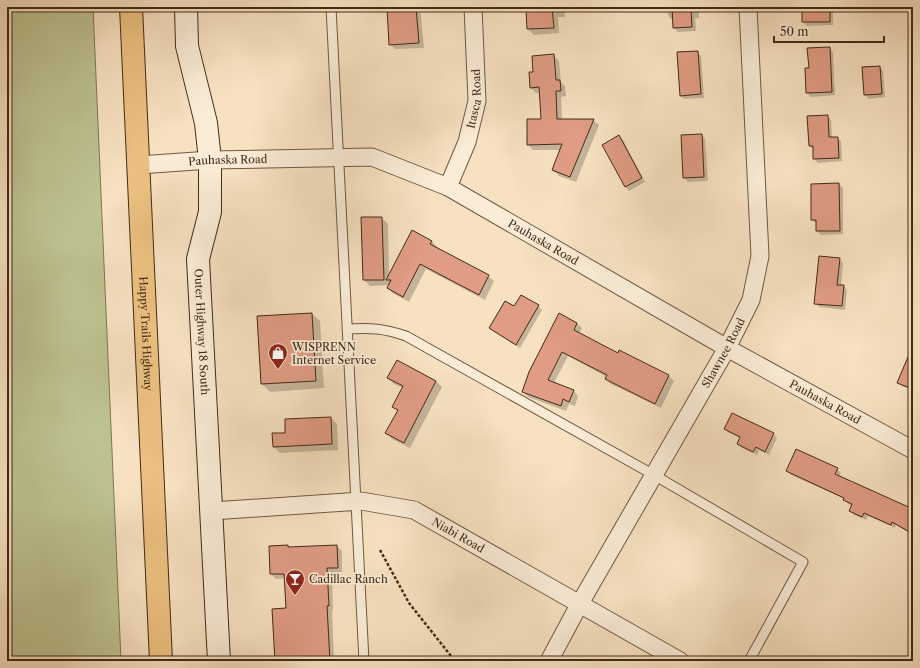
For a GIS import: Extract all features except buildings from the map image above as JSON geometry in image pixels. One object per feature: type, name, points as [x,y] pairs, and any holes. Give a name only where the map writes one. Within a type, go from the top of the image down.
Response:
[{"type":"main road","name":"Happy Trails Highway","points":[[132,7],[161,661]]},
{"type":"street","name":"Outer Highway 18 South","points":[[186,7],[187,46],[206,123],[210,160],[210,212],[198,260],[219,661]]},
{"type":"street","name":"Itasca Road","points":[[448,187],[467,142],[477,101],[473,7]]},
{"type":"street","name":"Shawnee Road","points":[[549,661],[579,605],[727,348],[751,300],[760,256],[748,7]]},
{"type":"street","name":"Pauhaska Road","points":[[139,165],[210,160],[372,157],[448,187],[727,348],[913,450]]},
{"type":"street","name":"Niabi Road","points":[[212,511],[356,501],[414,510],[680,661]]},
{"type":"lane","points":[[331,7],[364,661]]},
{"type":"lane","points":[[347,329],[368,328],[386,330],[406,336],[654,475],[803,562],[749,661]]},
{"type":"path","points":[[380,550],[409,602],[455,661]]},
{"type":"green space","points":[[7,7],[93,7],[121,661],[7,661]]},
{"type":"place","name":"WISPRENN Internet Service","points":[[278,370]]},
{"type":"place","name":"Cadillac Ranch","points":[[295,596]]}]
